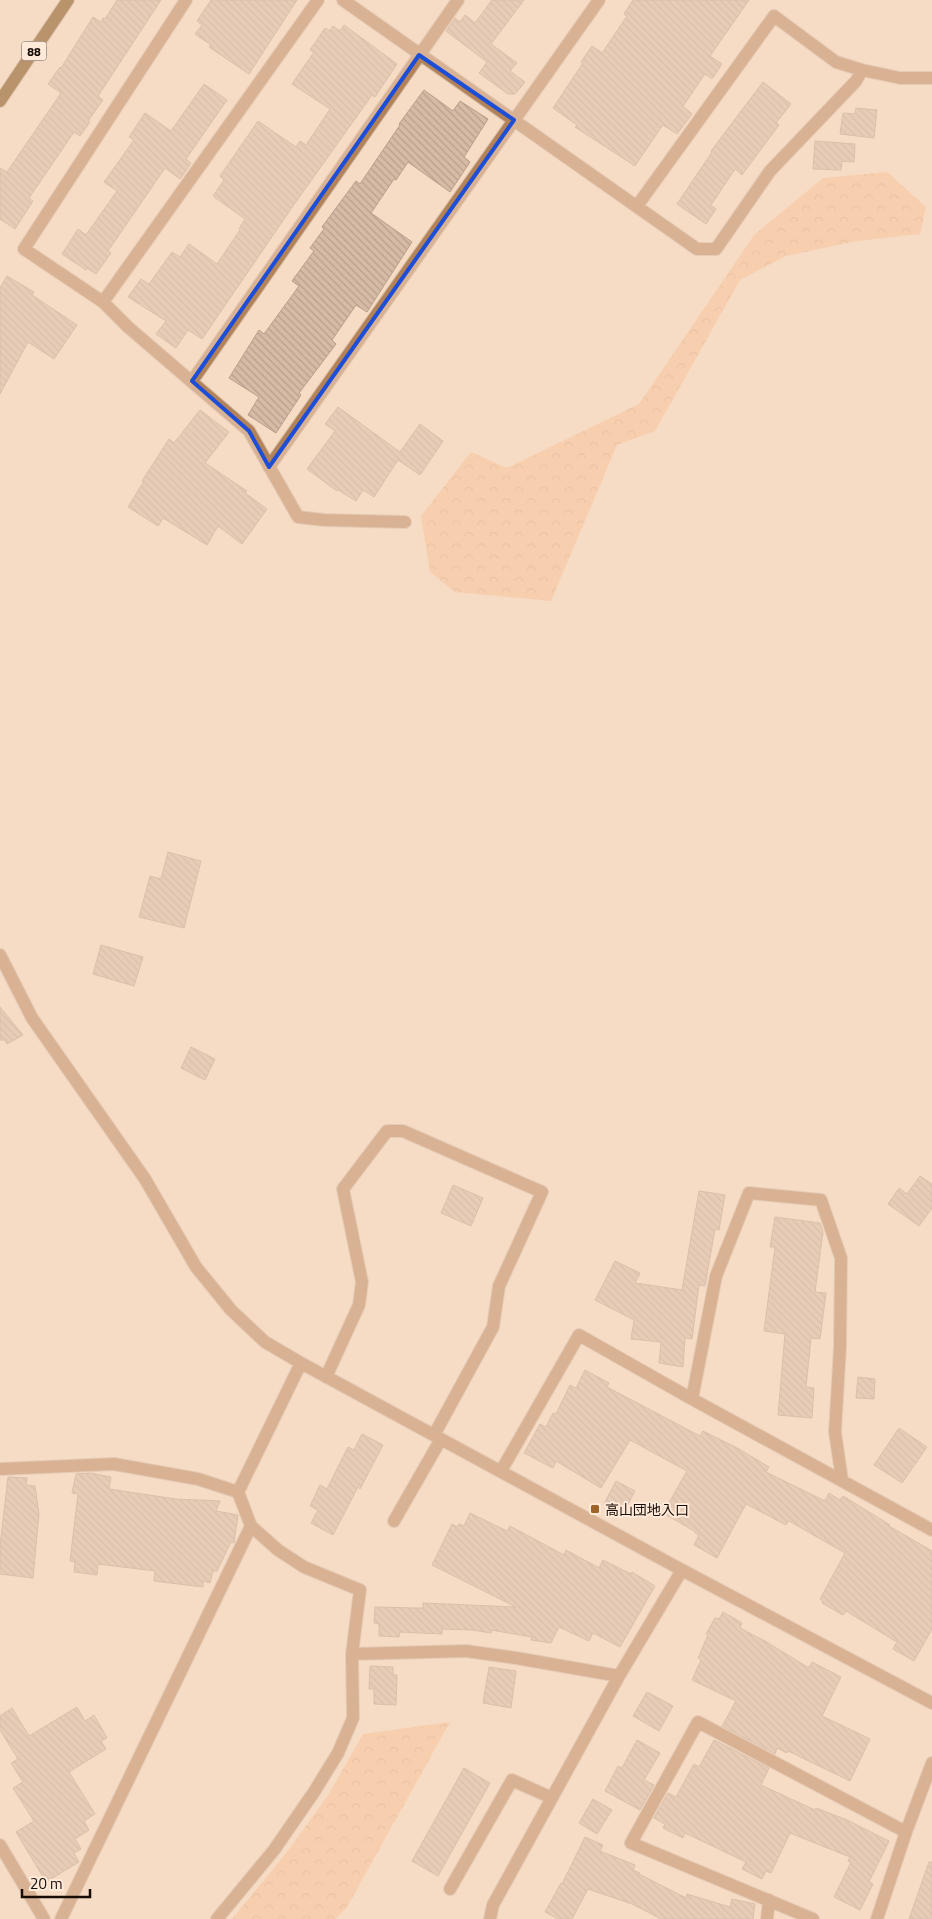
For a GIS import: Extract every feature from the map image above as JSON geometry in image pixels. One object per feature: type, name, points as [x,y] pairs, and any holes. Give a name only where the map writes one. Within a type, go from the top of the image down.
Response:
[{"type":"main road","name":"88","points":[[0,101],[68,0]]},
{"type":"street","points":[[186,0],[24,249],[103,302],[128,327],[249,431],[268,467],[298,516],[324,520],[405,522]]},
{"type":"street","points":[[103,302],[318,0]]},
{"type":"street","points":[[343,0],[697,249],[716,249],[770,172],[856,81],[862,70]]},
{"type":"street","points":[[192,381],[458,0]]},
{"type":"street","points":[[268,467],[599,0]]},
{"type":"street","points":[[636,206],[774,16],[836,62],[900,78],[932,78]]},
{"type":"street","points":[[0,955],[32,1018],[145,1179],[196,1267],[231,1310],[265,1342],[682,1570],[932,1703]]},
{"type":"street","points":[[326,1377],[359,1305],[362,1282],[344,1189],[387,1131],[403,1131],[542,1192],[499,1286],[493,1327],[394,1521]]},
{"type":"street","points":[[692,1399],[716,1276],[749,1193],[821,1200],[841,1258],[840,1347],[835,1432],[842,1480]]},
{"type":"street","points":[[501,1471],[578,1334],[692,1399],[932,1530]]},
{"type":"street","points":[[217,1919],[274,1850],[314,1792],[338,1752],[353,1718],[352,1654],[360,1590],[304,1567],[278,1550],[251,1526],[238,1492],[301,1363]]},
{"type":"street","points":[[0,1468],[114,1464],[198,1479],[238,1492]]},
{"type":"street","points":[[61,1919],[251,1526]]},
{"type":"street","points":[[490,1919],[494,1905],[619,1676],[682,1570]]},
{"type":"street","points":[[352,1654],[466,1652],[516,1658],[619,1676]]},
{"type":"street","points":[[814,1919],[631,1843],[698,1722],[906,1832]]},
{"type":"street","points":[[877,1919],[906,1832],[932,1763]]},
{"type":"street","points":[[450,1888],[512,1780],[552,1798]]},
{"type":"street","points":[[0,1844],[44,1919]]},
{"type":"street","points":[[767,1919],[769,1900]]},
{"type":"highlighted area","points":[[419,55],[514,120],[269,467],[249,431],[192,381]]},
{"type":"green space","points":[[887,172],[926,207],[920,234],[857,241],[786,256],[740,280],[655,431],[617,445],[551,601],[455,592],[430,572],[421,516],[471,452],[507,468],[639,404],[754,235],[823,178]]},
{"type":"green space","points":[[450,1722],[347,1907],[335,1919],[232,1919],[287,1852],[329,1794],[363,1734]]},
{"type":"building","points":[[117,0],[161,0],[98,96],[103,100],[88,121],[90,122],[80,136],[74,132],[29,198],[33,201],[15,229],[0,219],[0,168],[7,172],[61,93],[48,84],[61,68],[93,17],[101,22]]},
{"type":"building","points":[[211,0],[297,0],[249,74],[209,47],[211,45],[195,34],[202,25],[197,21]]},
{"type":"building","points":[[492,0],[524,0],[491,44],[517,63],[510,71],[525,82],[515,94],[508,94],[479,73],[487,62],[446,31],[455,18],[460,22],[465,15],[475,23]]},
{"type":"building","points":[[633,0],[749,0],[710,56],[722,64],[712,79],[705,74],[683,106],[692,114],[677,134],[663,125],[635,166],[575,127],[577,125],[553,108],[592,46],[602,53],[627,16],[624,14]]},
{"type":"building","points":[[344,25],[397,64],[375,97],[372,95],[293,206],[202,339],[188,330],[176,348],[156,334],[166,321],[128,297],[141,279],[149,284],[172,252],[180,257],[189,244],[217,264],[240,230],[245,219],[213,196],[224,180],[220,176],[258,121],[296,147],[300,141],[306,145],[330,109],[292,84],[314,52],[310,50],[325,28],[330,31],[333,26],[340,31]]},
{"type":"building","points":[[763,82],[791,104],[776,123],[779,125],[742,175],[735,169],[711,205],[716,209],[706,224],[677,204],[711,151]]},
{"type":"building","points":[[204,84],[227,100],[186,159],[191,163],[180,179],[165,168],[108,251],[111,253],[96,274],[87,268],[86,270],[62,254],[78,229],[86,235],[117,191],[104,182],[134,140],[129,137],[145,113],[171,131]]},
{"type":"building","points":[[424,90],[453,111],[460,101],[488,119],[464,157],[470,162],[450,192],[408,162],[396,180],[394,179],[371,213],[412,242],[367,312],[356,305],[332,340],[336,344],[299,393],[301,395],[276,433],[248,415],[259,397],[229,378],[259,330],[264,334],[299,286],[292,281],[314,251],[310,248],[324,229],[322,227],[356,181],[360,184],[399,124]]},
{"type":"building","points":[[856,108],[877,110],[874,138],[840,134],[843,113],[855,114]]},
{"type":"building","points":[[815,141],[855,144],[854,162],[842,161],[841,170],[813,169]]},
{"type":"building","points":[[7,276],[34,292],[32,295],[77,325],[54,359],[28,342],[0,394],[0,288]]},
{"type":"building","points":[[338,407],[400,452],[420,424],[443,441],[420,475],[398,460],[374,497],[363,490],[356,501],[337,491],[307,469],[335,431],[325,424]]},
{"type":"building","points":[[200,410],[229,432],[205,463],[247,491],[245,493],[267,509],[242,544],[218,526],[207,545],[163,518],[158,526],[128,507],[169,439],[174,443]]},
{"type":"building","points":[[168,852],[201,861],[184,928],[139,917],[150,876],[161,879]]},
{"type":"building","points":[[101,945],[143,957],[134,986],[93,974]]},
{"type":"building","points":[[0,1007],[23,1035],[7,1044],[5,1040],[0,1040]]},
{"type":"building","points":[[191,1047],[215,1059],[205,1080],[181,1068]]},
{"type":"building","points":[[920,1176],[932,1184],[932,1208],[919,1226],[888,1204],[899,1188],[907,1194]]},
{"type":"building","points":[[453,1185],[483,1198],[471,1226],[441,1213]]},
{"type":"building","points":[[699,1191],[725,1195],[719,1230],[715,1229],[705,1286],[699,1285],[692,1339],[685,1338],[683,1367],[659,1363],[661,1342],[631,1339],[634,1320],[595,1300],[615,1261],[640,1273],[635,1283],[682,1290]]},
{"type":"building","points":[[775,1217],[820,1223],[823,1232],[815,1292],[826,1293],[820,1339],[811,1338],[806,1387],[814,1388],[812,1418],[778,1415],[785,1334],[764,1331],[775,1247],[770,1247]]},
{"type":"building","points":[[585,1370],[609,1383],[607,1387],[700,1436],[703,1431],[739,1449],[769,1467],[766,1472],[825,1501],[829,1493],[840,1500],[843,1496],[932,1551],[932,1629],[914,1661],[893,1649],[897,1642],[846,1611],[843,1615],[822,1603],[823,1601],[820,1599],[845,1553],[789,1521],[786,1525],[746,1504],[717,1558],[694,1545],[699,1535],[696,1532],[663,1513],[687,1471],[630,1440],[601,1488],[556,1461],[553,1468],[524,1453],[540,1424],[546,1427],[553,1413],[556,1414],[570,1385],[576,1388]]},
{"type":"building","points":[[858,1377],[875,1379],[874,1399],[856,1398]]},
{"type":"building","points":[[899,1428],[927,1447],[902,1483],[874,1465]]},
{"type":"building","points":[[362,1434],[383,1445],[333,1535],[311,1523],[318,1510],[310,1506],[320,1485],[327,1489],[348,1447],[354,1450]]},
{"type":"building","points":[[90,1473],[111,1477],[109,1489],[176,1499],[220,1501],[216,1511],[238,1515],[234,1543],[231,1542],[217,1571],[213,1571],[210,1583],[203,1581],[203,1587],[154,1581],[155,1571],[98,1564],[97,1575],[74,1572],[75,1562],[70,1561],[78,1494],[72,1493],[76,1474]]},
{"type":"building","points":[[8,1477],[27,1478],[26,1485],[35,1486],[39,1514],[33,1578],[0,1574],[0,1546]]},
{"type":"building","points":[[616,1481],[635,1491],[623,1514],[604,1504]]},
{"type":"building","points":[[470,1513],[507,1531],[510,1526],[564,1555],[566,1550],[599,1568],[603,1560],[631,1574],[632,1572],[655,1586],[620,1647],[593,1633],[589,1641],[559,1627],[551,1643],[531,1640],[532,1637],[491,1630],[491,1633],[442,1629],[442,1634],[400,1632],[399,1637],[379,1636],[379,1624],[374,1623],[375,1607],[423,1608],[423,1603],[516,1607],[432,1565],[452,1524],[457,1527],[459,1524],[464,1526]]},
{"type":"building","points":[[723,1612],[742,1623],[740,1628],[809,1668],[812,1662],[841,1677],[822,1716],[870,1739],[850,1781],[788,1751],[787,1753],[777,1748],[775,1754],[722,1726],[736,1701],[692,1680],[701,1660],[698,1658],[708,1635],[706,1634],[715,1618],[719,1619]]},
{"type":"building","points":[[370,1666],[393,1667],[393,1675],[397,1675],[396,1705],[374,1704],[374,1689],[369,1689]]},
{"type":"building","points":[[489,1667],[516,1671],[511,1708],[483,1703]]},
{"type":"building","points":[[647,1692],[673,1706],[659,1731],[633,1716]]},
{"type":"building","points":[[77,1707],[85,1721],[94,1715],[107,1738],[101,1741],[106,1749],[69,1772],[95,1814],[84,1821],[89,1830],[75,1839],[81,1849],[74,1853],[79,1862],[46,1882],[16,1832],[34,1821],[13,1788],[23,1782],[11,1763],[18,1759],[0,1730],[0,1716],[12,1708],[29,1736]]},
{"type":"building","points":[[637,1740],[660,1753],[644,1780],[654,1785],[640,1810],[605,1791],[618,1766],[622,1768]]},
{"type":"building","points":[[714,1740],[769,1768],[761,1785],[815,1810],[816,1808],[847,1820],[889,1841],[869,1882],[873,1884],[860,1910],[834,1897],[851,1862],[848,1861],[850,1857],[790,1833],[771,1873],[766,1871],[762,1879],[742,1869],[746,1862],[685,1833],[683,1838],[663,1828],[665,1824],[654,1818],[668,1793],[676,1797],[694,1764],[699,1767]]},
{"type":"building","points":[[464,1768],[490,1783],[438,1876],[412,1861]]},
{"type":"building","points":[[593,1799],[612,1810],[597,1834],[579,1823]]},
{"type":"building","points":[[585,1837],[603,1845],[600,1851],[635,1865],[633,1870],[639,1874],[686,1898],[687,1894],[730,1907],[732,1899],[755,1904],[753,1919],[661,1919],[632,1904],[588,1889],[572,1919],[558,1919],[545,1912],[562,1884]]},
{"type":"building","points":[[929,1862],[932,1862],[932,1919],[909,1919]]},
{"type":"place","name":"高山団地入口","points":[[595,1509]]}]
